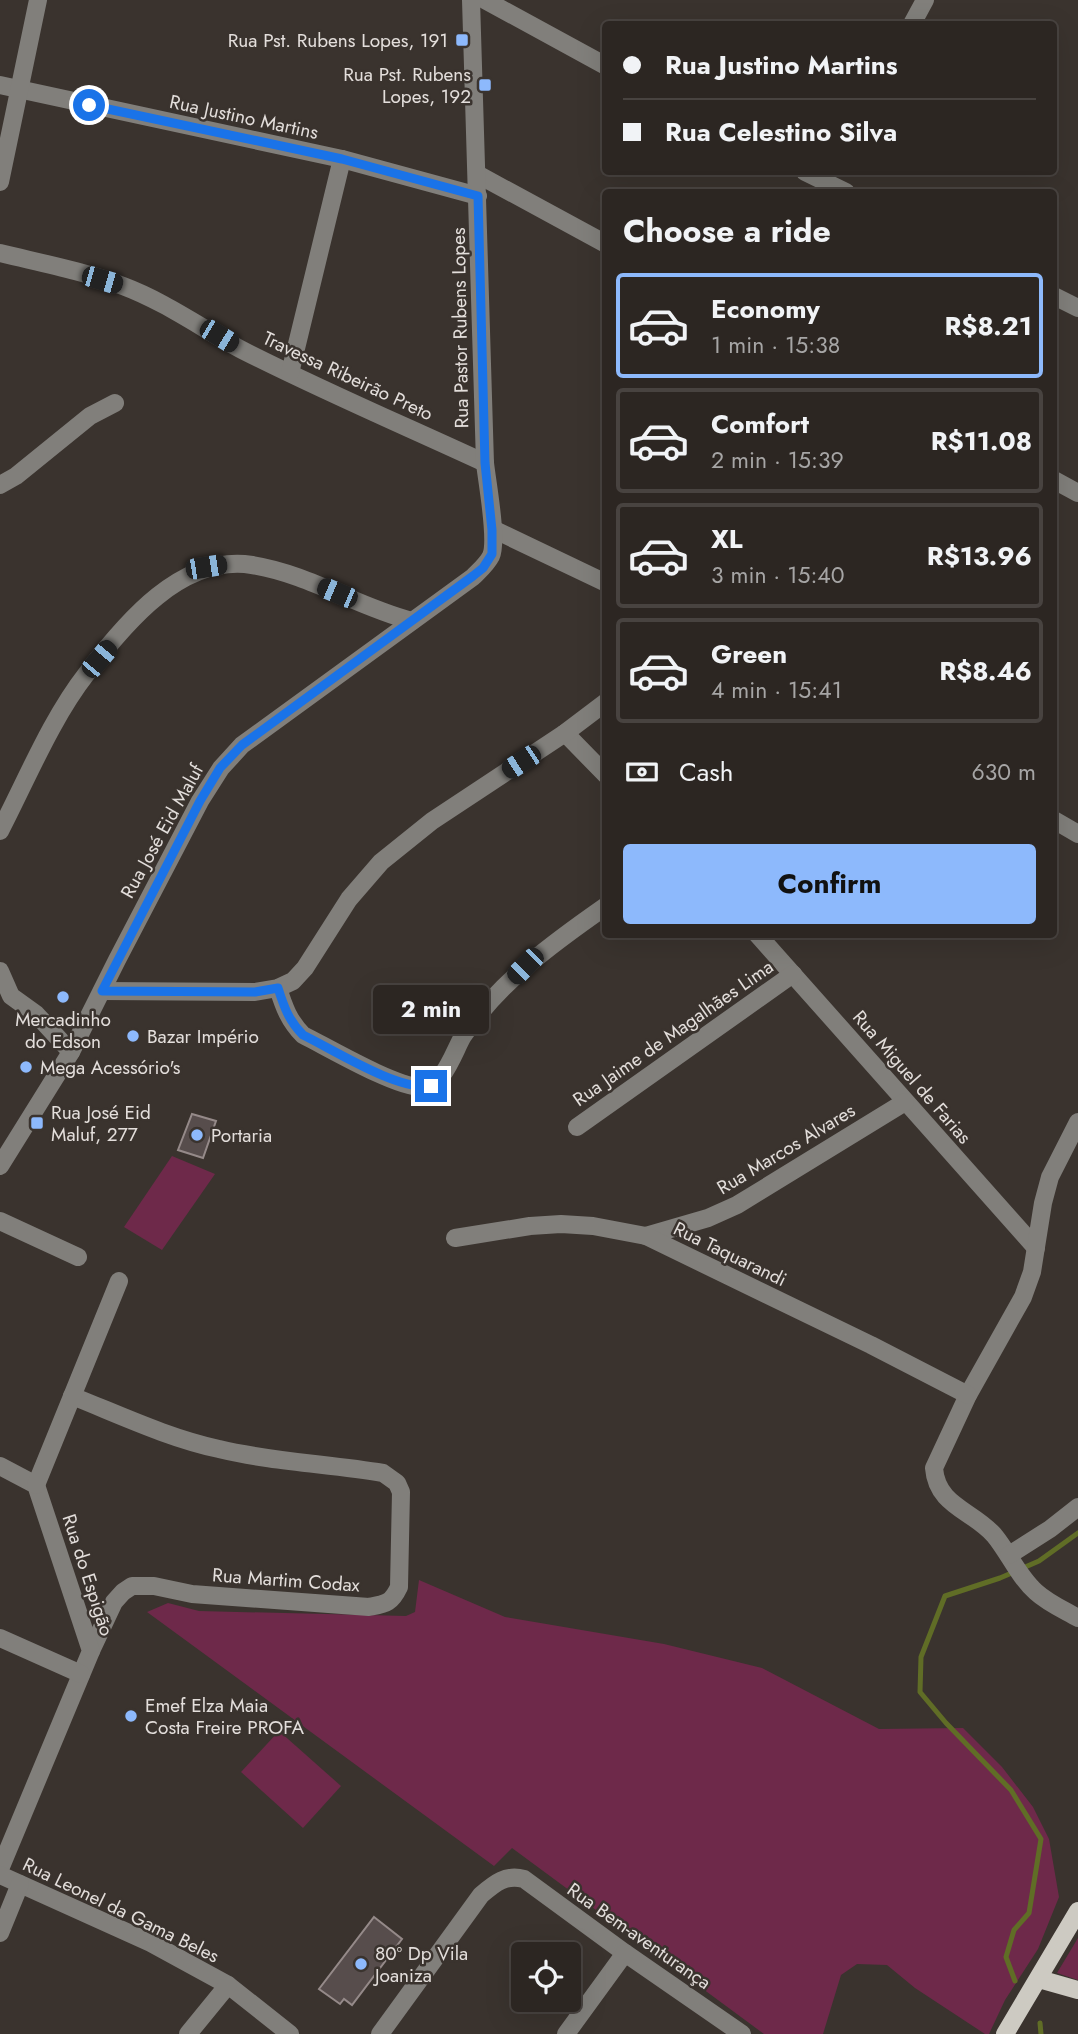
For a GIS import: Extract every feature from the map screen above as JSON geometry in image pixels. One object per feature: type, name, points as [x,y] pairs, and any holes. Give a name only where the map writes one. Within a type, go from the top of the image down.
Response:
[{"type":"main road","points":[[1005,2034],[1078,1911]]},
{"type":"main road","points":[[1039,1979],[1078,1990]]},
{"type":"street","points":[[0,182],[38,0]]},
{"type":"street","name":"Rua Pastor Rubens Lopes","points":[[471,0],[485,463],[492,530]]},
{"type":"street","points":[[485,0],[602,64]]},
{"type":"street","points":[[914,21],[925,0]]},
{"type":"street","name":"Rua Justino Martins","points":[[0,85],[342,159],[478,196]]},
{"type":"street","points":[[290,373],[342,159]]},
{"type":"street","points":[[477,174],[602,242]]},
{"type":"street","name":"Travessa Ribeirão Preto","points":[[0,253],[122,286],[155,300],[290,373],[485,463]]},
{"type":"street","points":[[1057,298],[1078,308]]},
{"type":"street","points":[[0,485],[16,476],[78,425],[115,403]]},
{"type":"street","points":[[1057,482],[1078,493]]},
{"type":"street","points":[[492,530],[602,581]]},
{"type":"street","name":"Rua José Eid Maluf","points":[[0,1166],[71,1052],[200,801],[220,768],[242,745],[483,568],[492,554],[492,530]]},
{"type":"street","points":[[0,831],[56,722],[86,674],[158,595],[190,575],[206,567],[227,564],[250,564],[275,569],[387,614],[412,621]]},
{"type":"street","points":[[102,991],[255,992],[286,985],[305,968],[349,899],[381,862],[432,821],[565,733],[602,705]]},
{"type":"street","points":[[565,733],[602,771]]},
{"type":"street","points":[[1057,822],[1078,834]]},
{"type":"street","points":[[286,985],[285,1011],[293,1026],[303,1035],[383,1075],[411,1086],[431,1086],[438,1081],[464,1036],[493,998],[525,966],[602,909]]},
{"type":"street","name":"Rua Miguel de Farias","points":[[761,938],[1036,1248]]},
{"type":"street","points":[[0,971],[5,997],[36,1014],[71,1052]]},
{"type":"street","name":"Rua Jaime de Magalhães Lima","points":[[577,1127],[793,974]]},
{"type":"street","name":"Rua Marcos Alvares","points":[[646,1237],[737,1205],[905,1102]]},
{"type":"street","points":[[1078,1122],[1050,1177],[1032,1272],[1023,1297],[968,1395],[934,1468],[935,1480],[945,1497],[992,1533],[1026,1583],[1042,1598],[1078,1618]]},
{"type":"street","points":[[0,1221],[78,1257]]},
{"type":"street","name":"Rua Taquarandi","points":[[455,1238],[561,1224],[646,1237],[871,1345],[968,1395]]},
{"type":"street","points":[[0,1466],[36,1485],[119,1281]]},
{"type":"street","name":"Rua Martim Codax","points":[[72,1396],[155,1429],[217,1449],[383,1473],[397,1483],[401,1492],[399,1587],[394,1598],[386,1604],[369,1607],[192,1594],[154,1586],[132,1586],[114,1602],[91,1651]]},
{"type":"street","name":"Rua do Espigão","points":[[0,1869],[6,1839],[91,1651],[36,1485]]},
{"type":"street","points":[[1011,1560],[1078,1507]]},
{"type":"street","points":[[0,1638],[81,1674]]},
{"type":"street","name":"Rua Leonel da Gama Beles","points":[[0,1875],[151,1943],[228,1985],[290,2034]]},
{"type":"street","name":"Rua Bem-aventurança","points":[[380,2034],[481,1895],[509,1877],[524,1879],[742,2034]]},
{"type":"street","points":[[0,1933],[20,1884]]},
{"type":"street","points":[[566,2034],[625,1953]]},
{"type":"street","points":[[188,2034],[228,1985]]},
{"type":"shaded area","points":[[172,1156],[215,1174],[162,1250],[124,1227]]},
{"type":"shaded area","points":[[419,1580],[505,1617],[664,1644],[762,1668],[879,1729],[963,1728],[1002,1767],[1033,1807],[1049,1839],[1059,1897],[1038,1949],[1005,2000],[989,2034],[985,2034],[915,1988],[887,1965],[857,1964],[841,1975],[823,2034],[764,2034],[512,1848],[494,1866],[147,1612],[168,1603],[199,1611],[406,1616],[415,1612]]},
{"type":"shaded area","points":[[279,1731],[341,1786],[303,1828],[241,1772]]},
{"type":"shaded area","points":[[1078,1938],[1078,1980],[1057,1973]]},
{"type":"building","name":"Portaria","points":[[192,1114],[216,1121],[203,1158],[178,1150]]},
{"type":"building","name":"80º Dp Vila Joaniza","points":[[374,1917],[402,1939],[352,2005],[344,1999],[340,2004],[319,1989]]},
{"type":"waterway","points":[[1015,1981],[1006,1957],[1014,1930],[1029,1913],[1041,1839],[1011,1790],[920,1692],[921,1657],[945,1596],[1000,1578],[1039,1561],[1078,1533]]},
{"type":"waterway","points":[[1040,2023],[1041,2034]]},
{"type":"place","name":"Rua Pst. Rubens Lopes, 191","points":[[462,40]]},
{"type":"place","name":"Rua Pst. Rubens Lopes, 192","points":[[485,85]]},
{"type":"place","name":"Mercadinho do Edson","points":[[63,997]]},
{"type":"place","name":"Bazar Império","points":[[133,1036]]},
{"type":"place","name":"Mega Acessório's","points":[[26,1067]]},
{"type":"place","name":"Rua José Eid Maluf, 277","points":[[37,1123]]},
{"type":"place","name":"Portaria","points":[[197,1135]]},
{"type":"place","name":"Emef Elza Maia Costa Freire PROFA","points":[[131,1716]]},
{"type":"place","name":"80º Dp Vila Joaniza","points":[[361,1964]]},
{"type":"route","points":[[89,105],[342,159],[478,196],[485,463],[492,554],[483,568],[473,576],[242,745],[220,768],[200,801],[102,991],[255,992],[278,988],[285,1011],[293,1026],[303,1035],[383,1075],[411,1086],[431,1086]]}]
